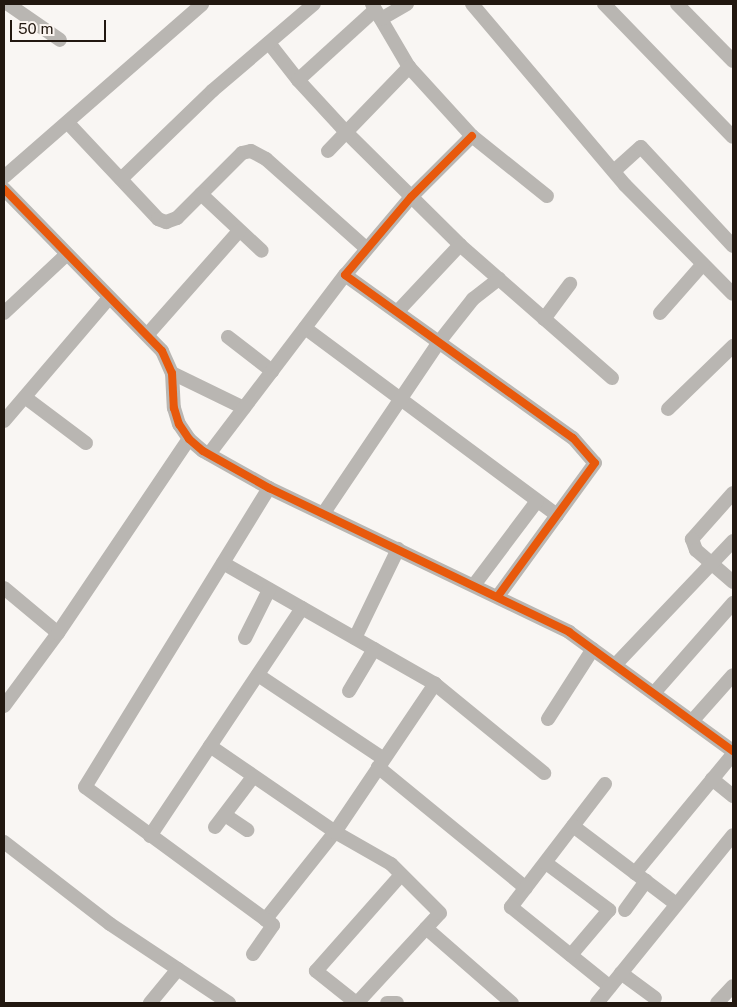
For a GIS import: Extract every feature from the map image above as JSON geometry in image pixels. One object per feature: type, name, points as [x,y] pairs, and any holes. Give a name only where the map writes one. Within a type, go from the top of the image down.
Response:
[{"type":"street","points":[[8,4],[60,40]]},
{"type":"street","points":[[4,177],[202,4]]},
{"type":"street","points":[[121,180],[212,91],[314,4]]},
{"type":"street","points":[[298,80],[376,11],[407,4]]},
{"type":"street","points":[[472,4],[614,171],[733,294]]},
{"type":"street","points":[[604,4],[733,137]]},
{"type":"street","points":[[677,4],[733,60]]},
{"type":"street","points":[[376,11],[409,67],[472,136],[547,196]]},
{"type":"street","points":[[269,43],[298,80],[346,132],[460,245],[612,378]]},
{"type":"street","points":[[328,151],[409,67]]},
{"type":"street","points":[[68,123],[158,219],[166,222],[177,218],[242,153],[259,154],[366,248]]},
{"type":"street","points":[[209,454],[366,248],[412,197],[472,136]]},
{"type":"street","points":[[614,171],[641,147],[733,246]]},
{"type":"street","points":[[4,189],[162,352],[172,373],[174,408],[188,439],[209,454],[269,488],[474,584],[569,632],[693,720],[733,753],[640,877],[625,910]]},
{"type":"street","points":[[200,194],[262,251]]},
{"type":"street","points":[[147,335],[239,231]]},
{"type":"street","points":[[397,312],[460,245]]},
{"type":"street","points":[[4,313],[66,255]]},
{"type":"street","points":[[660,313],[703,264]]},
{"type":"street","points":[[345,275],[573,438],[595,463],[498,596]]},
{"type":"street","points":[[323,514],[439,342],[473,299],[499,279]]},
{"type":"street","points":[[544,319],[570,284]]},
{"type":"street","points":[[4,421],[26,398],[109,298]]},
{"type":"street","points":[[305,328],[557,515]]},
{"type":"street","points":[[228,337],[272,371]]},
{"type":"street","points":[[668,409],[733,346]]},
{"type":"street","points":[[172,373],[244,408]]},
{"type":"street","points":[[26,398],[86,443]]},
{"type":"street","points":[[4,706],[58,633],[188,439]]},
{"type":"street","points":[[253,954],[273,925],[85,787],[269,488]]},
{"type":"street","points":[[733,493],[692,539],[693,546],[710,564],[733,582]]},
{"type":"street","points":[[474,584],[537,501]]},
{"type":"street","points":[[616,664],[733,541]]},
{"type":"street","points":[[355,638],[398,548]]},
{"type":"street","points":[[222,563],[435,684],[544,772]]},
{"type":"street","points":[[4,588],[58,633]]},
{"type":"street","points":[[245,638],[269,590]]},
{"type":"street","points":[[654,693],[733,603]]},
{"type":"street","points":[[150,836],[302,608]]},
{"type":"street","points":[[349,691],[374,649]]},
{"type":"street","points":[[548,719],[593,650]]},
{"type":"street","points":[[258,675],[381,763],[526,888]]},
{"type":"street","points":[[693,720],[733,675]]},
{"type":"street","points":[[265,920],[335,832],[435,684]]},
{"type":"street","points":[[210,746],[335,832],[391,864],[402,875],[440,913],[356,1003],[316,971],[402,875]]},
{"type":"street","points":[[215,827],[253,777]]},
{"type":"street","points":[[712,780],[733,796]]},
{"type":"street","points":[[605,784],[511,907],[610,987]]},
{"type":"street","points":[[225,815],[247,830]]},
{"type":"street","points":[[573,826],[676,904]]},
{"type":"street","points":[[597,1003],[733,834]]},
{"type":"street","points":[[4,842],[110,924],[229,1003]]},
{"type":"street","points":[[546,862],[609,910],[571,955]]},
{"type":"street","points":[[426,928],[512,1003]]},
{"type":"street","points":[[150,1003],[178,969]]},
{"type":"street","points":[[621,972],[655,998]]},
{"type":"street","points":[[717,1003],[733,986]]},
{"type":"street","points":[[386,1003],[397,1003]]},
{"type":"cycle path","points":[[472,136],[411,197],[345,275],[573,438],[595,463],[498,596]]},
{"type":"cycle path","points":[[4,189],[162,351],[172,373],[174,408],[179,424],[189,439],[203,451],[269,488],[569,632],[733,751]]}]
